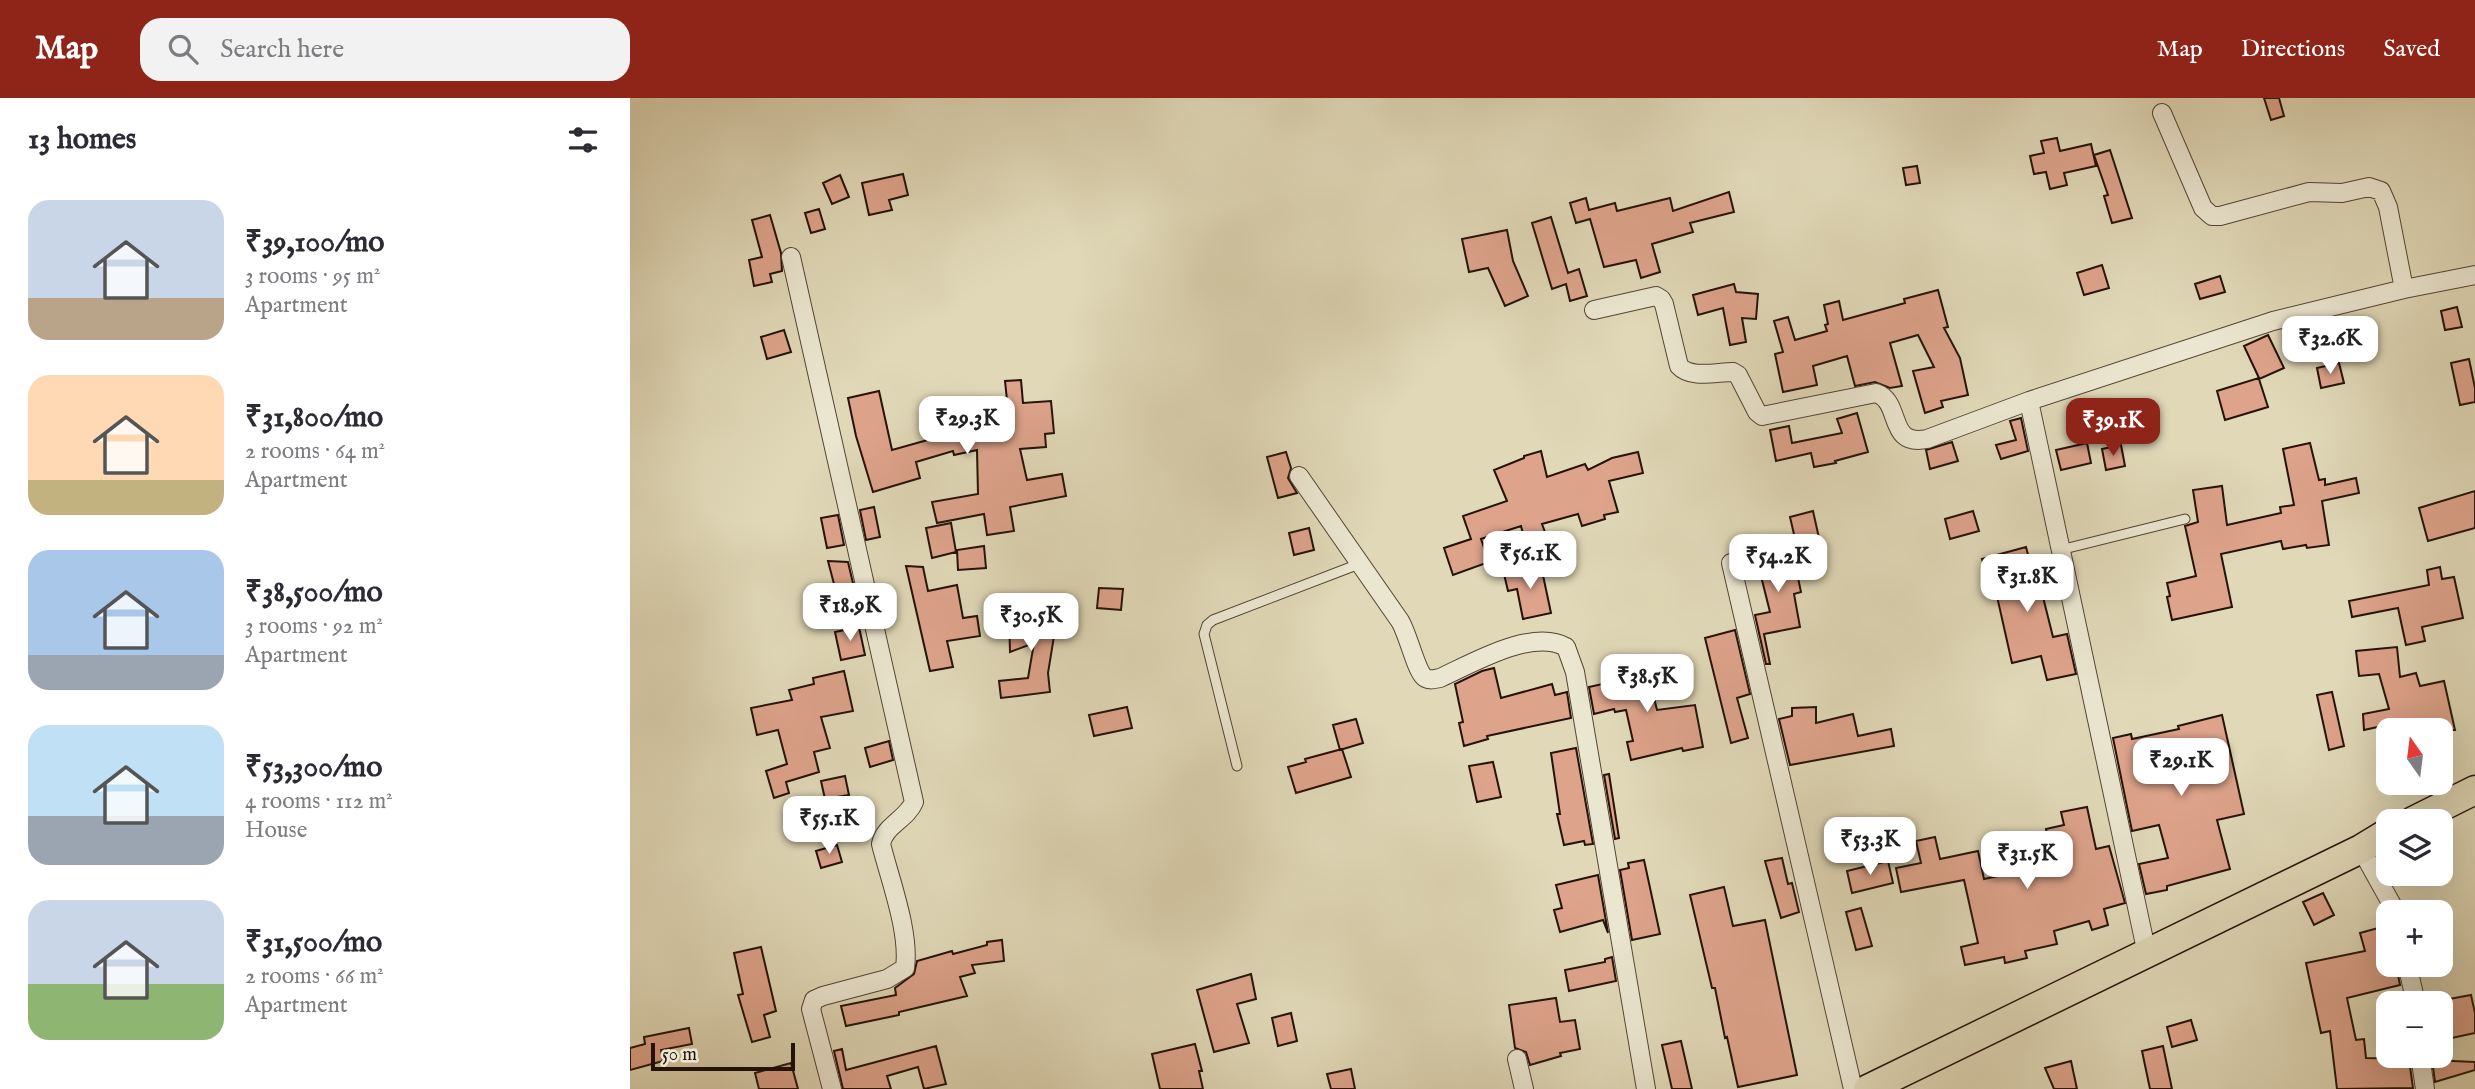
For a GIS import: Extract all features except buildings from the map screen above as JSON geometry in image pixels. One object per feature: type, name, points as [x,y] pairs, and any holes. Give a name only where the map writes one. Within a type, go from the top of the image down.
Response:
[{"type":"main road","points":[[2437,809],[2475,790]]},
{"type":"main road","points":[[1868,1089],[2376,840]]},
{"type":"street","points":[[2162,113],[2203,208],[2212,216],[2309,192],[2342,193],[2369,187],[2381,191],[2388,207],[2404,289]]},
{"type":"street","points":[[791,257],[914,802],[912,808],[885,833],[881,844],[901,926],[905,968],[887,979],[823,996],[814,1000],[811,1009],[832,1089]]},
{"type":"street","points":[[1594,310],[1656,296],[1661,299],[1679,366],[1684,372],[1738,374],[1757,412],[1762,416],[1876,393],[1887,401],[1904,436],[1914,441],[1927,439],[2029,401],[2273,321],[2404,289],[2475,275]]},
{"type":"street","points":[[2029,401],[2147,954]]},
{"type":"street","points":[[1298,476],[1406,631],[1419,670],[1426,679],[1440,678],[1511,647],[1540,640],[1555,641],[1566,647],[1571,656],[1646,1089]]},
{"type":"street","points":[[1731,563],[1853,1089]]},
{"type":"street","points":[[2361,849],[2389,900]]},
{"type":"street","points":[[1517,1059],[1524,1089]]},
{"type":"street","points":[[2422,1068],[2425,1089]]},
{"type":"lane","points":[[2060,550],[2185,519]]},
{"type":"lane","points":[[1237,766],[1204,634],[1207,625],[1213,620],[1359,564]]}]
